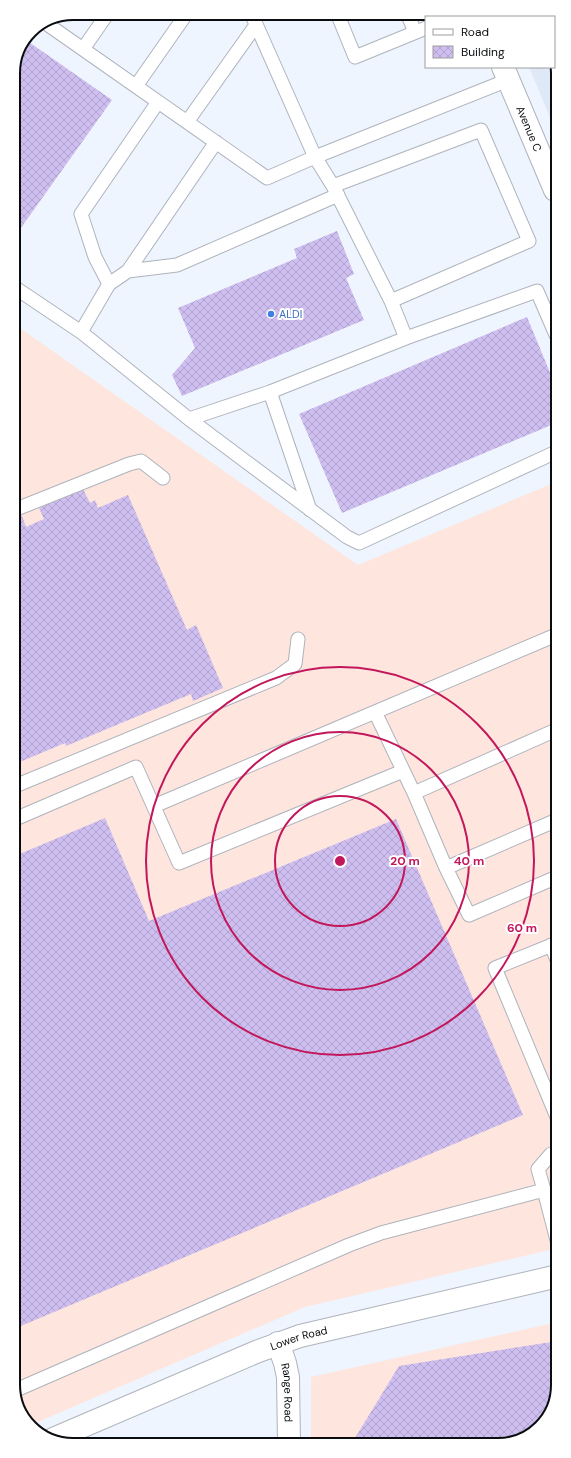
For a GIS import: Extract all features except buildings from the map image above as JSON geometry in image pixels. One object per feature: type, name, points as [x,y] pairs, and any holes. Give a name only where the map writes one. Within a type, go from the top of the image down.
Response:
[{"type":"street","name":"Avenue C","points":[[505,74],[551,181]]},
{"type":"street","name":"Lower Road","points":[[64,1437],[278,1343],[321,1330],[551,1278]]},
{"type":"street","name":"Range Road","points":[[278,1343],[288,1377],[289,1438]]},
{"type":"lane","points":[[83,49],[103,20]]},
{"type":"lane","points":[[136,86],[182,20]]},
{"type":"lane","points":[[254,20],[315,157],[336,191],[391,301],[406,338]]},
{"type":"lane","points":[[340,20],[355,57],[420,30],[412,20]]},
{"type":"lane","points":[[187,122],[256,25]]},
{"type":"lane","points":[[50,26],[267,178],[505,74]]},
{"type":"lane","points":[[109,284],[95,257],[81,214],[158,102]]},
{"type":"lane","points":[[128,271],[176,265],[336,191],[481,130],[529,241],[391,301]]},
{"type":"lane","points":[[81,332],[109,284],[128,271],[216,142]]},
{"type":"lane","points":[[189,419],[270,392],[406,338],[537,291],[551,323]]},
{"type":"lane","points":[[20,292],[81,332],[189,419],[347,537],[359,543],[551,454]]},
{"type":"lane","points":[[270,392],[310,510]]},
{"type":"lane","points":[[20,508],[129,464],[141,461],[163,478]]},
{"type":"lane","points":[[154,806],[551,637]]},
{"type":"lane","points":[[20,784],[276,678],[296,664],[298,639]]},
{"type":"lane","points":[[375,712],[414,793],[446,868],[469,916],[551,880]]},
{"type":"lane","points":[[414,793],[551,732]]},
{"type":"lane","points":[[20,817],[136,767],[179,864],[403,771]]},
{"type":"lane","points":[[446,868],[551,823]]},
{"type":"lane","points":[[551,945],[495,968],[551,1103]]},
{"type":"lane","points":[[551,1154],[538,1169],[551,1217]]},
{"type":"lane","points":[[20,1388],[364,1239],[381,1233],[544,1190]]},
{"type":"shaded area","points":[[529,68],[550,68],[551,119]]},
{"type":"shaded area","points":[[20,328],[358,565],[551,484],[551,1250],[305,1307],[37,1423],[25,1408],[20,1392]]},
{"type":"shaded area","points":[[551,1324],[551,1385],[546,1408],[540,1417],[530,1427],[521,1433],[505,1438],[311,1438],[311,1377]]},
{"type":"place","name":"ALDI","points":[[271,314]]}]
